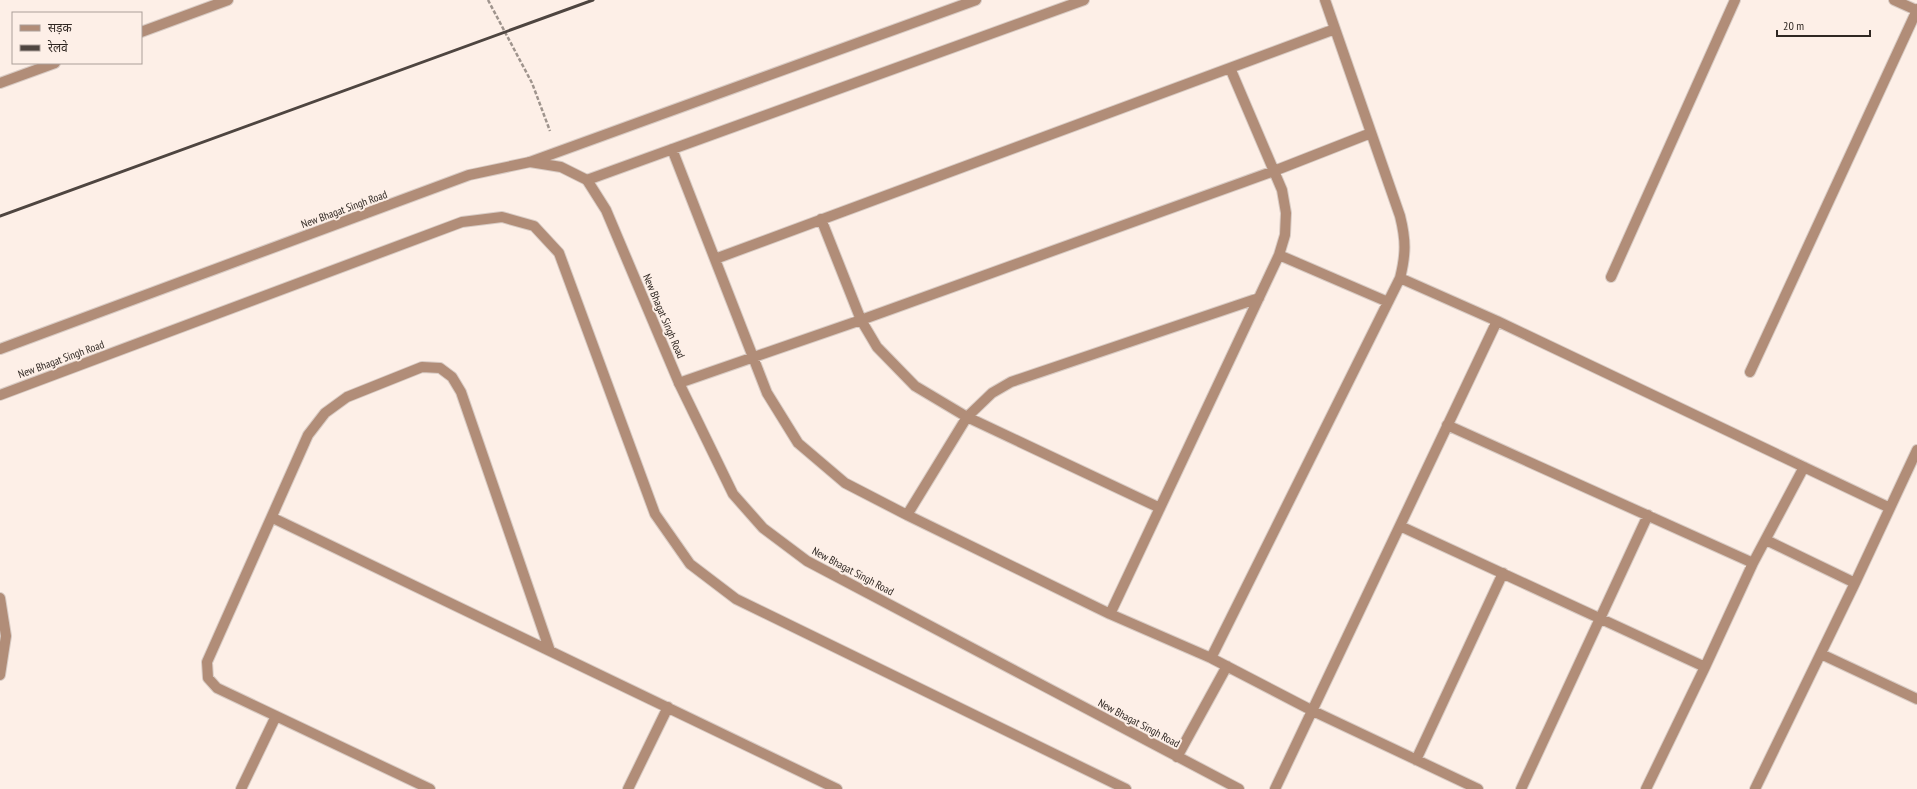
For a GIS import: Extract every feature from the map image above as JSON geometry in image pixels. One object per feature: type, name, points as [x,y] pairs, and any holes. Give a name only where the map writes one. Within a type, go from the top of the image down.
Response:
[{"type":"street","points":[[142,32],[228,0]]},
{"type":"street","points":[[530,162],[976,0]]},
{"type":"street","points":[[586,180],[1084,0]]},
{"type":"street","points":[[1211,658],[1400,278],[1405,258],[1406,238],[1400,216],[1325,0]]},
{"type":"street","points":[[1612,277],[1735,0]]},
{"type":"street","points":[[1750,372],[1917,10],[1894,0]]},
{"type":"street","points":[[715,259],[1335,29]]},
{"type":"street","points":[[0,83],[52,64]]},
{"type":"street","points":[[1110,614],[1279,255],[1285,236],[1286,213],[1282,190],[1230,68]]},
{"type":"street","points":[[679,383],[862,320],[1274,171],[1371,133]]},
{"type":"street","points":[[672,149],[768,393],[798,443],[844,483],[907,516],[1110,614],[1211,658],[1313,711],[1478,789]]},
{"type":"street","name":"New Bhagat Singh Road","points":[[0,349],[469,175],[530,162],[561,167],[586,180],[606,210],[679,383],[733,494],[763,528],[807,561],[1239,789]]},
{"type":"street","name":"New Bhagat Singh Road","points":[[0,395],[462,222],[502,217],[534,226],[559,252],[655,514],[690,564],[736,599],[1126,789]]},
{"type":"street","points":[[821,219],[862,320],[877,346],[915,386],[967,417],[1160,508]]},
{"type":"street","points":[[1279,255],[1388,302]]},
{"type":"street","points":[[1400,278],[1497,321],[1890,508]]},
{"type":"street","points":[[907,516],[967,417],[992,392],[1011,382],[1258,298]]},
{"type":"street","points":[[1275,789],[1497,321]]},
{"type":"street","points":[[430,789],[217,688],[208,678],[207,662],[273,518],[308,435],[324,413],[347,397],[422,367],[440,368],[452,376],[461,392],[550,651]]},
{"type":"street","points":[[1448,425],[1753,562]]},
{"type":"street","points":[[1755,789],[1855,583],[1917,450]]},
{"type":"street","points":[[1646,789],[1706,667],[1753,562],[1804,467]]},
{"type":"street","points":[[1521,789],[1648,516]]},
{"type":"street","points":[[273,518],[837,789]]},
{"type":"street","points":[[1400,526],[1706,667]]},
{"type":"street","points":[[1766,540],[1855,583]]},
{"type":"street","points":[[1416,760],[1503,573]]},
{"type":"street","points":[[0,598],[3,637],[0,675]]},
{"type":"street","points":[[1821,654],[1917,699]]},
{"type":"street","points":[[1177,757],[1227,666]]},
{"type":"street","points":[[628,789],[668,707]]},
{"type":"street","points":[[241,789],[276,716]]},
{"type":"path","points":[[488,0],[532,83],[556,152]]},
{"type":"railway","points":[[0,216],[593,0]]}]
